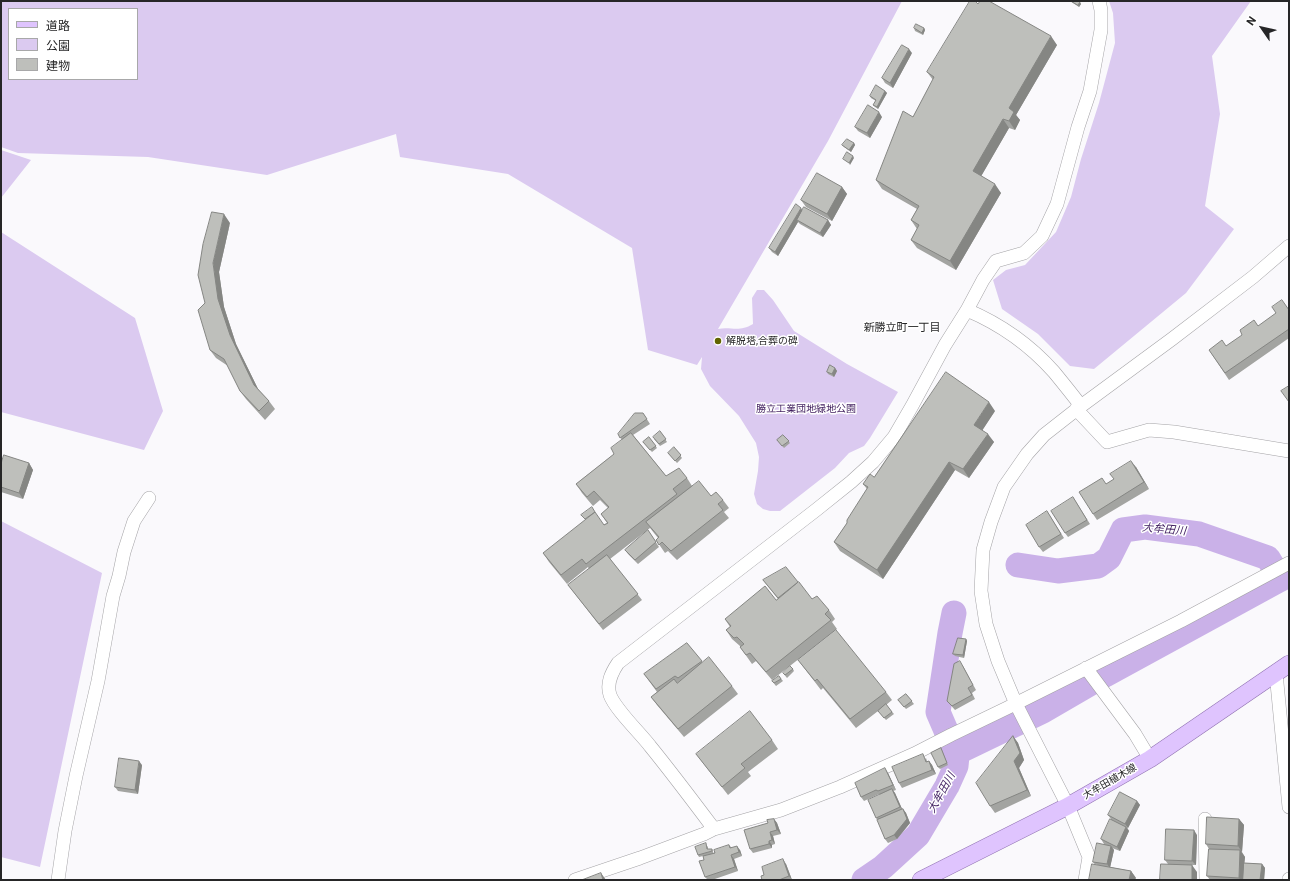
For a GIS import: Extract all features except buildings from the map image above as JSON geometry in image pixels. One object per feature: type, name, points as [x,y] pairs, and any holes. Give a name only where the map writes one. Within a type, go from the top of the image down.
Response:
[{"type":"main road","name":"大牟田植木線","points":[[921,880],[1068,806],[1150,759],[1282,669]]},
{"type":"street","points":[[714,828],[650,746],[619,710],[610,695],[609,684],[612,673],[618,663],[816,510],[873,462],[894,437],[945,345],[967,310],[983,280],[996,261],[1024,253],[1042,236],[1057,204],[1078,127],[1090,90],[1101,30],[1101,10],[1099,1]]},
{"type":"street","points":[[1085,880],[1089,857],[1068,806],[1018,707],[998,661],[986,624],[981,591],[983,550],[991,522],[1004,487],[1027,454],[1044,435],[1234,291],[1289,246]]},
{"type":"street","points":[[967,310],[986,318],[1019,340],[1053,371],[1107,442],[1149,430],[1174,432],[1289,451]]},
{"type":"street","points":[[58,880],[66,823],[98,681],[113,596],[124,552],[134,521],[149,498]]},
{"type":"street","points":[[575,880],[640,858],[704,834],[714,828],[782,810],[840,787],[907,757],[946,737],[1018,707],[1286,564]]},
{"type":"street","points":[[1282,669],[1289,807]]},
{"type":"street","points":[[1088,671],[1135,734],[1150,759]]},
{"type":"street","points":[[1205,819],[1206,880]]},
{"type":"green space","name":"勝立工業団地緑地公園","points":[[1,1],[902,1],[828,141],[718,329],[739,329],[753,324],[752,298],[757,290],[764,290],[773,300],[794,331],[847,364],[898,392],[864,446],[849,453],[835,468],[780,511],[770,511],[763,509],[757,504],[754,494],[759,457],[756,443],[739,416],[710,386],[701,369],[702,357],[697,365],[648,350],[632,248],[508,174],[400,157],[396,134],[267,175],[148,157],[18,153],[1,147]]},
{"type":"green space","points":[[1109,1],[1251,1],[1212,56],[1220,114],[1205,206],[1234,229],[1186,293],[1094,369],[1070,366],[1038,334],[1002,309],[993,280],[1006,270],[1025,265],[1056,232],[1071,197],[1115,43],[1113,13]]},
{"type":"green space","points":[[1,150],[31,160],[1,198]]},
{"type":"green space","points":[[1,232],[135,318],[163,411],[144,450],[1,412]]},
{"type":"green space","points":[[1,521],[102,573],[40,867],[1,857]]},
{"type":"waterway","name":"大牟田川","points":[[1018,565],[1058,571],[1098,566],[1109,558],[1123,530],[1145,527],[1199,534],[1268,558],[1278,575],[1279,580],[1289,575]]},
{"type":"waterway","points":[[956,753],[1043,711],[1105,675],[1279,580]]},
{"type":"waterway","name":"大牟田川","points":[[864,880],[883,867],[918,835],[947,786],[956,766],[957,756],[938,712],[954,613]]},
{"type":"place","name":"解脱塔,合葬の碑","points":[[718,341]]},
{"type":"district","name":"新勝立町一丁目","points":[[902,328]]}]
